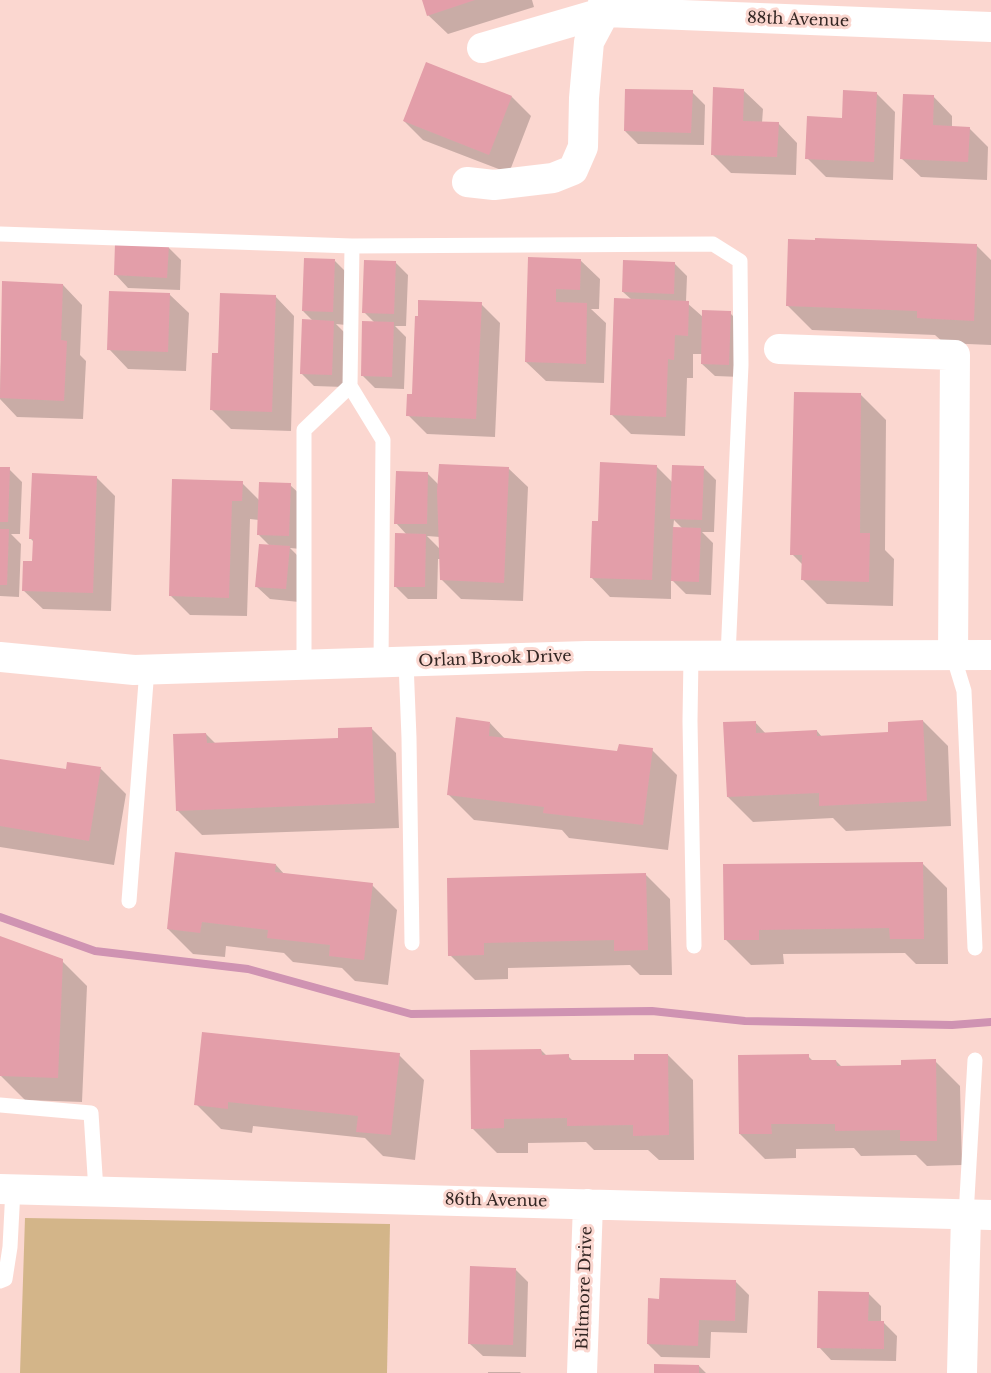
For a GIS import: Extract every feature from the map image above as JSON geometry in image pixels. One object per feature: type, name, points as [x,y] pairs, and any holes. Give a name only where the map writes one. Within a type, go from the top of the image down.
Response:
[{"type":"street","name":"88th Avenue","points":[[482,48],[604,6],[779,10],[991,27]]},
{"type":"street","points":[[467,183],[494,184],[553,178],[573,170],[583,147],[589,42],[604,6]]},
{"type":"street","points":[[779,349],[955,355],[953,655]]},
{"type":"street","name":"Orlan Brook Drive","points":[[0,657],[147,669],[586,656],[991,655]]},
{"type":"street","name":"86th Avenue","points":[[7,1189],[979,1215]]},
{"type":"street","name":"Biltmore Drive","points":[[582,1373],[588,1204]]},
{"type":"street","points":[[962,1373],[979,1215]]},
{"type":"lane","points":[[0,234],[352,246],[712,244],[740,261],[741,365],[728,656]]},
{"type":"lane","points":[[352,246],[350,386],[383,440],[412,943]]},
{"type":"lane","points":[[304,665],[304,430],[350,386]]},
{"type":"lane","points":[[953,655],[964,691],[975,948]]},
{"type":"lane","points":[[691,656],[694,946]]},
{"type":"lane","points":[[129,901],[147,669]]},
{"type":"lane","points":[[975,1060],[979,1215]]},
{"type":"lane","points":[[0,1105],[91,1113],[96,1191]]},
{"type":"lane","points":[[0,1281],[5,1280],[7,1189]]},
{"type":"shaded area","points":[[25,1218],[390,1224],[387,1373],[20,1373]]},
{"type":"building","points":[[422,0],[475,0],[427,16]]},
{"type":"building","points":[[426,62],[512,96],[489,155],[403,121]]},
{"type":"building","points":[[713,87],[744,89],[743,121],[779,122],[777,157],[711,155]]},
{"type":"building","points":[[625,89],[693,90],[691,133],[624,131]]},
{"type":"building","points":[[843,90],[877,92],[874,162],[805,159],[807,116],[842,118]]},
{"type":"building","points":[[903,94],[934,95],[933,125],[970,127],[968,162],[900,159]]},
{"type":"building","points":[[815,238],[977,244],[974,321],[917,318],[917,311],[786,306],[788,239],[815,240]]},
{"type":"building","points":[[115,243],[169,245],[167,278],[114,275]]},
{"type":"building","points":[[528,257],[581,259],[580,290],[556,289],[556,302],[587,303],[586,364],[525,362]]},
{"type":"building","points":[[304,258],[335,259],[333,312],[302,311]]},
{"type":"building","points":[[364,260],[396,261],[394,314],[362,313]]},
{"type":"building","points":[[623,260],[675,262],[674,294],[622,292]]},
{"type":"building","points":[[2,281],[63,284],[61,340],[67,341],[64,401],[0,398]]},
{"type":"building","points":[[109,291],[170,293],[168,352],[107,350]]},
{"type":"building","points":[[220,293],[276,295],[272,412],[210,410],[212,353],[218,353]]},
{"type":"building","points":[[614,298],[689,301],[688,336],[675,335],[674,360],[668,359],[666,417],[610,415]]},
{"type":"building","points":[[418,300],[482,302],[476,419],[406,416],[407,394],[412,394],[415,316],[418,316]]},
{"type":"building","points":[[702,310],[731,311],[729,365],[701,364]]},
{"type":"building","points":[[302,319],[334,321],[332,375],[300,374]]},
{"type":"building","points":[[362,321],[394,322],[392,377],[361,376]]},
{"type":"building","points":[[794,392],[861,393],[860,533],[870,533],[869,582],[801,580],[802,555],[790,555]]},
{"type":"building","points":[[600,462],[657,465],[652,580],[590,578],[592,521],[598,521]]},
{"type":"building","points":[[439,464],[509,467],[504,583],[440,580],[437,491]]},
{"type":"building","points":[[672,465],[704,466],[702,520],[670,519]]},
{"type":"building","points":[[0,467],[10,467],[8,522],[0,522]]},
{"type":"building","points":[[396,471],[428,472],[427,524],[394,524]]},
{"type":"building","points":[[32,473],[97,476],[93,593],[22,591],[23,561],[32,561],[33,539],[29,539]]},
{"type":"building","points":[[172,479],[243,481],[242,501],[232,501],[229,598],[169,596]]},
{"type":"building","points":[[259,482],[291,483],[289,536],[257,535]]},
{"type":"building","points":[[673,527],[701,528],[699,582],[671,581]]},
{"type":"building","points":[[0,529],[9,529],[7,585],[0,585]]},
{"type":"building","points":[[395,533],[426,534],[425,587],[394,587]]},
{"type":"building","points":[[259,544],[290,546],[286,589],[255,587]]},
{"type":"building","points":[[456,717],[490,722],[489,736],[617,751],[619,744],[653,748],[643,825],[543,813],[544,807],[447,795]]},
{"type":"building","points":[[923,720],[927,801],[819,806],[819,793],[727,797],[723,722],[756,721],[756,733],[817,730],[817,736],[888,732],[888,722]]},
{"type":"building","points":[[372,727],[375,803],[176,811],[173,734],[206,733],[207,743],[338,738],[338,728]]},
{"type":"building","points":[[0,759],[66,769],[67,762],[101,767],[89,841],[0,826]]},
{"type":"building","points":[[175,852],[276,864],[275,872],[373,883],[364,960],[329,956],[330,945],[267,938],[268,930],[202,922],[200,933],[167,929]]},
{"type":"building","points":[[923,862],[924,939],[890,939],[889,928],[759,930],[759,940],[724,940],[723,864]]},
{"type":"building","points":[[646,873],[648,950],[614,951],[614,940],[484,943],[484,955],[448,956],[447,878]]},
{"type":"building","points":[[0,936],[63,959],[58,1078],[0,1076]]},
{"type":"building","points":[[202,1032],[400,1053],[391,1135],[356,1132],[358,1116],[228,1102],[228,1109],[194,1105]]},
{"type":"building","points":[[541,1049],[542,1055],[569,1054],[569,1060],[634,1060],[634,1054],[668,1054],[669,1135],[633,1136],[633,1125],[567,1126],[567,1118],[504,1119],[504,1128],[471,1129],[470,1050]]},
{"type":"building","points":[[809,1054],[809,1060],[836,1060],[837,1066],[901,1065],[901,1060],[936,1059],[937,1141],[900,1141],[900,1130],[835,1131],[835,1124],[771,1124],[772,1134],[739,1134],[738,1055]]},
{"type":"building","points":[[470,1266],[516,1268],[513,1345],[468,1344]]},
{"type":"building","points":[[660,1278],[736,1280],[735,1321],[699,1320],[698,1346],[647,1344],[648,1298],[659,1299]]},
{"type":"building","points":[[818,1291],[869,1292],[868,1321],[884,1321],[884,1349],[817,1348]]},
{"type":"building","points":[[654,1364],[699,1365],[699,1373],[654,1373]]},
{"type":"waterway","points":[[0,917],[95,951],[248,969],[411,1014],[652,1011],[745,1021],[952,1025],[991,1022]]}]
